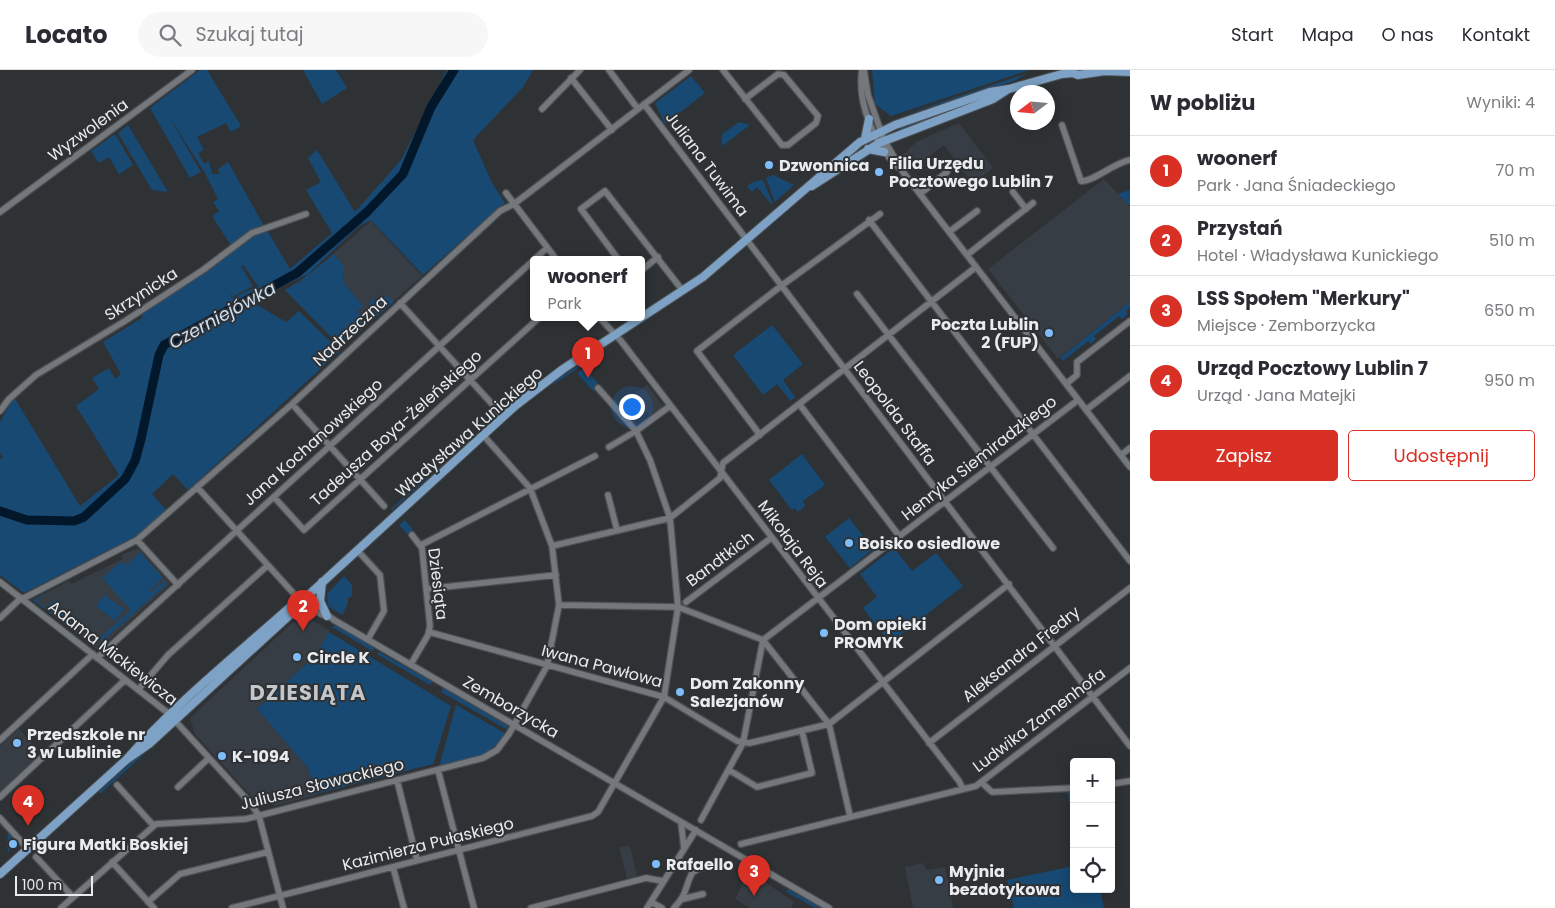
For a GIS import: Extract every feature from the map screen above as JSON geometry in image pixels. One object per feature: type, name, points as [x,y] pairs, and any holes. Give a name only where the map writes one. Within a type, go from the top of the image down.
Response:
[{"type":"main road","points":[[1009,89],[1047,77],[1075,71],[1078,75],[1103,71],[1130,72]]},
{"type":"main road","name":"Władysława Kunickiego","points":[[645,316],[683,291],[747,241],[808,188],[821,174],[865,139],[878,132],[966,99],[1009,89]]},
{"type":"main road","name":"Władysława Kunickiego","points":[[808,188],[824,180],[882,141],[993,99],[1009,89]]},
{"type":"main road","points":[[865,139],[869,119]]},
{"type":"main road","points":[[868,149],[884,152]]},
{"type":"main road","name":"Władysława Kunickiego","points":[[0,874],[126,760],[149,744],[173,718],[289,608],[302,601],[503,416],[558,372],[637,321]]},
{"type":"main road","points":[[322,582],[320,601],[328,616]]},
{"type":"street","name":"Wyzwolenia","points":[[0,212],[192,70]]},
{"type":"street","points":[[542,109],[580,70]]},
{"type":"street","points":[[609,70],[638,109]]},
{"type":"street","name":"Nadrzeczna","points":[[0,618],[21,599],[137,540],[292,404],[500,211],[514,204],[689,70]]},
{"type":"street","points":[[723,70],[745,99],[782,145],[788,145],[816,123],[818,116],[784,75],[778,74],[745,99]]},
{"type":"street","points":[[863,70],[862,95],[869,119],[878,132]]},
{"type":"street","points":[[863,70],[868,95],[882,141],[903,172],[1130,466]]},
{"type":"street","points":[[571,78],[612,130]]},
{"type":"street","name":"Juliana Tuwima","points":[[644,104],[747,241]]},
{"type":"street","points":[[1062,125],[1081,182],[1088,182],[1115,164],[1130,160]]},
{"type":"street","points":[[882,141],[884,152],[903,172]]},
{"type":"street","points":[[920,194],[947,172]]},
{"type":"street","points":[[616,256],[581,209],[605,190],[683,291]]},
{"type":"street","points":[[1013,192],[1026,209]]},
{"type":"street","points":[[506,193],[554,256]]},
{"type":"street","points":[[967,254],[1033,203]]},
{"type":"street","points":[[949,232],[977,211]]},
{"type":"street","name":"Skrzynicka","points":[[0,411],[9,399],[36,374],[125,321],[204,270],[252,233],[306,214]]},
{"type":"street","points":[[760,435],[697,351],[869,220],[880,214]]},
{"type":"street","points":[[869,220],[1130,560]]},
{"type":"street","name":"Leopolda Staffa","points":[[747,241],[1094,696],[1130,746]]},
{"type":"street","name":"Jana Kochanowskiego","points":[[538,256],[547,248]]},
{"type":"street","points":[[645,268],[658,258]]},
{"type":"street","name":"Jana Kochanowskiego","points":[[0,740],[178,585],[530,263]]},
{"type":"street","points":[[552,546],[670,518],[720,478],[720,470],[723,463],[976,267]]},
{"type":"street","points":[[857,294],[1053,548]]},
{"type":"street","points":[[400,303],[503,416]]},
{"type":"street","name":"Tadeusza Boya-Żeleńskiego","points":[[274,497],[304,530],[536,321]]},
{"type":"street","name":"Mikołaja Reja","points":[[603,321],[616,335],[720,470],[770,538],[959,781],[963,789]]},
{"type":"street","points":[[1066,384],[1077,375],[1077,362],[1130,321]]},
{"type":"street","points":[[1086,410],[1130,376]]},
{"type":"street","points":[[598,388],[636,431],[650,460],[670,518],[678,607],[664,697]]},
{"type":"street","name":"Henryka Siemiradzkiego","points":[[764,640],[1078,400]]},
{"type":"street","points":[[292,404],[384,506]]},
{"type":"street","points":[[800,405],[900,537]]},
{"type":"street","points":[[610,447],[670,406]]},
{"type":"street","points":[[484,435],[530,488]]},
{"type":"street","points":[[1121,455],[1130,448]]},
{"type":"street","points":[[421,545],[595,456]]},
{"type":"street","name":"Zemborzycka","points":[[197,487],[267,566],[302,601],[310,602],[328,616],[829,908]]},
{"type":"street","name":"Juliusza Słowackiego","points":[[153,825],[258,816],[489,756],[497,750],[515,725],[547,666],[558,605],[552,546],[530,488]]},
{"type":"street","points":[[608,495],[617,530]]},
{"type":"street","name":"Dziesiąta","points":[[411,664],[429,632],[421,545],[412,535]]},
{"type":"street","name":"Bandtkich","points":[[686,602],[770,538]]},
{"type":"street","points":[[137,540],[178,585]]},
{"type":"street","points":[[357,550],[380,575],[384,611],[368,639]]},
{"type":"street","points":[[138,690],[168,655],[267,566]]},
{"type":"street","points":[[426,588],[556,575]]},
{"type":"street","points":[[743,743],[829,724],[884,684],[1009,584]]},
{"type":"street","name":"Adama Mickiewicza","points":[[1,585],[173,718],[252,805],[258,816],[283,908]]},
{"type":"street","name":"Aleksandra Fredry","points":[[929,743],[1130,588]]},
{"type":"street","points":[[558,605],[678,607],[764,640],[829,724],[850,816]]},
{"type":"street","name":"Iwana Pawłowa","points":[[429,632],[664,697],[743,743]]},
{"type":"street","points":[[701,820],[743,743],[764,640]]},
{"type":"street","name":"Ludwika Zamenhofa","points":[[741,844],[982,783],[1130,668]]},
{"type":"street","points":[[0,797],[125,680]]},
{"type":"street","name":"Kazimierza Pułaskiego","points":[[232,908],[594,815],[615,784],[664,697]]},
{"type":"street","points":[[729,770],[758,787],[812,773],[802,731]]},
{"type":"street","points":[[178,787],[209,758]]},
{"type":"street","points":[[438,770],[474,908]]},
{"type":"street","points":[[397,780],[417,860]]},
{"type":"street","points":[[1115,783],[1130,781]]},
{"type":"street","points":[[982,783],[992,792],[1070,788]]},
{"type":"street","points":[[61,908],[153,825],[117,785]]},
{"type":"street","points":[[0,818],[28,849]]},
{"type":"street","points":[[681,822],[684,848]]},
{"type":"street","points":[[647,908],[696,830]]},
{"type":"street","points":[[112,862],[152,906],[180,874],[268,852]]},
{"type":"street","points":[[36,857],[73,897]]},
{"type":"street","points":[[674,908],[683,898],[692,873],[698,869],[716,864]]},
{"type":"street","points":[[394,866],[404,908]]},
{"type":"street","points":[[531,908],[646,878],[663,882]]},
{"type":"street","points":[[683,898],[703,894]]},
{"type":"street","points":[[651,902],[662,908]]},
{"type":"shaded area","points":[[200,70],[207,70],[241,126],[231,132],[226,123],[197,137],[204,150],[198,153],[204,164],[209,161],[212,174],[220,174],[218,169],[228,162],[264,226],[232,247],[212,216],[219,211],[213,202],[218,199],[204,171],[169,117],[201,172],[190,178],[150,108]]},
{"type":"shaded area","points":[[303,70],[336,70],[347,88],[322,104]]},
{"type":"shaded area","points":[[447,70],[533,70],[523,87],[473,140],[492,183],[505,203],[423,275],[371,220],[359,226],[308,274],[250,301],[286,322],[299,311],[340,351],[188,490],[173,474],[152,494],[166,510],[135,537],[24,593],[0,575],[0,459],[3,458],[0,453],[0,422],[14,397],[80,506],[119,475],[76,406],[99,389],[92,378],[109,368],[115,379],[121,374],[103,342],[143,317],[141,314],[248,238],[267,230],[290,269],[332,233],[306,190],[321,182],[308,158],[317,150],[355,212],[401,160]],"holes":[[[243,265],[258,286],[232,298],[226,288],[232,297],[253,286],[241,266]]]},
{"type":"shaded area","points":[[872,70],[1029,70],[891,116],[875,104]]},
{"type":"shaded area","points":[[1028,73],[1014,81],[894,118]]},
{"type":"shaded area","points":[[691,76],[705,93],[665,124],[655,103]]},
{"type":"shaded area","points":[[999,92],[999,94],[899,131],[898,129],[960,104]]},
{"type":"shaded area","points":[[739,122],[750,125],[722,146],[722,134]]},
{"type":"shaded area","points":[[959,123],[993,168],[973,184],[944,145],[911,169],[901,157],[916,142]]},
{"type":"shaded area","points":[[128,125],[168,192],[152,190],[118,133]]},
{"type":"shaded area","points":[[115,134],[133,165],[119,174],[109,157],[99,163],[91,151]]},
{"type":"shaded area","points":[[773,175],[794,185],[775,202],[766,178]]},
{"type":"shaded area","points":[[1104,179],[1130,207],[1130,302],[1058,359],[988,269]]},
{"type":"shaded area","points":[[763,180],[772,205],[757,187],[752,192],[747,186],[753,182]]},
{"type":"shaded area","points":[[1130,190],[1130,204],[1128,205],[1118,194]]},
{"type":"shaded area","points":[[371,221],[422,276],[341,347],[285,290],[308,276]]},
{"type":"shaded area","points":[[334,254],[344,267],[343,282],[363,306],[357,311],[361,315],[368,311],[371,300],[387,296],[394,302],[341,347],[285,290],[299,282]]},
{"type":"shaded area","points":[[1130,302],[1130,307],[1126,311],[1128,314],[1122,319],[1119,316],[1094,336],[1096,339],[1091,344],[1088,341],[1063,361],[1060,358]]},
{"type":"shaded area","points":[[772,325],[803,364],[783,380],[795,397],[791,401],[777,384],[763,395],[733,355]]},
{"type":"shaded area","points":[[588,359],[590,360],[553,385],[558,379]]},
{"type":"shaded area","points":[[585,368],[599,385],[593,391],[577,373]]},
{"type":"shaded area","points":[[647,385],[663,406],[650,416],[633,395]]},
{"type":"shaded area","points":[[802,454],[825,485],[803,501],[805,506],[798,512],[795,508],[792,510],[769,480]]},
{"type":"shaded area","points":[[426,477],[427,479],[391,511],[392,508]]},
{"type":"shaded area","points":[[849,518],[873,549],[850,568],[825,537]]},
{"type":"shaded area","points":[[405,520],[413,530],[408,535],[399,525]]},
{"type":"shaded area","points":[[138,548],[170,584],[98,650],[33,600],[69,581],[71,584],[123,559],[121,555]]},
{"type":"shaded area","points":[[894,548],[912,571],[936,553],[963,586],[890,643],[863,608],[877,597],[860,574]]},
{"type":"shaded area","points":[[140,552],[163,578],[149,591],[151,592],[165,581],[167,584],[102,641],[100,638],[131,610],[102,578],[122,561],[127,565]]},
{"type":"shaded area","points":[[344,576],[352,585],[352,596],[348,598],[348,603],[342,615],[328,606],[327,594]]},
{"type":"shaded area","points":[[49,591],[36,600],[45,608],[54,600],[59,608],[55,611],[57,614],[62,612],[80,636],[33,600]]},
{"type":"shaded area","points":[[104,595],[124,609],[115,621],[96,606]]},
{"type":"shaded area","points":[[310,619],[330,631],[315,656],[257,709],[308,768],[316,795],[274,806],[262,790],[253,798],[195,734],[190,718],[292,623]]},
{"type":"shaded area","points":[[336,625],[373,647],[374,652],[332,627]]},
{"type":"shaded area","points":[[329,632],[451,706],[433,764],[316,794],[308,768],[257,709],[315,656]]},
{"type":"shaded area","points":[[379,652],[433,682],[430,685],[377,654]]},
{"type":"shaded area","points":[[443,688],[508,726],[508,730],[441,692]]},
{"type":"shaded area","points":[[456,705],[506,734],[487,754],[439,767]]},
{"type":"shaded area","points":[[19,729],[35,747],[30,753],[35,759],[0,792],[0,746]]},
{"type":"shaded area","points":[[161,735],[163,737],[100,794],[99,792]]},
{"type":"shaded area","points":[[1067,791],[1070,791],[1070,805]]},
{"type":"shaded area","points":[[8,833],[17,844],[8,852],[7,846],[13,845],[12,843],[7,845]]},
{"type":"shaded area","points":[[630,846],[637,876],[627,879],[619,847]]},
{"type":"shaded area","points":[[924,863],[926,870],[945,867],[953,908],[913,908],[905,867]]},
{"type":"shaded area","points":[[1070,867],[1070,893],[1101,893],[1104,908],[1014,908],[1007,880]]},
{"type":"shaded area","points":[[749,871],[794,902],[791,908],[750,908],[735,899]]},
{"type":"shaded area","points":[[789,890],[819,907],[815,908],[785,891]]},
{"type":"waterway","name":"Czerniejówka","points":[[0,511],[27,520],[74,521],[84,517],[125,479],[135,461],[159,355],[164,345],[297,273],[367,212],[403,174],[431,107],[454,70]]},
{"type":"place","name":"Dzwonnica","points":[[769,165]]},
{"type":"place","name":"Filia Urzędu Pocztowego Lublin 7","points":[[879,172]]},
{"type":"place","name":"Poczta Lublin 2 (FUP)","points":[[1049,333]]},
{"type":"place","name":"woonerf","points":[[588,378]]},
{"type":"place","name":"Boisko osiedlowe","points":[[849,543]]},
{"type":"place","name":"Przystań","points":[[303,631]]},
{"type":"place","name":"Dom opieki PROMYK","points":[[824,633]]},
{"type":"place","name":"Circle K","points":[[297,657]]},
{"type":"place","name":"Dom Zakonny Salezjanów","points":[[680,692]]},
{"type":"place","name":"Przedszkole nr 3 w Lublinie","points":[[17,743]]},
{"type":"place","name":"K-1094","points":[[222,756]]},
{"type":"place","name":"Urząd Pocztowy Lublin 7","points":[[28,826]]},
{"type":"place","name":"Figura Matki Boskiej","points":[[13,844]]},
{"type":"place","name":"Rafaello","points":[[656,864]]},
{"type":"place","name":"Myjnia bezdotykowa","points":[[939,880]]},
{"type":"place","name":"LSS Społem \"Merkury\"","points":[[754,896]]},
{"type":"district","name":"DZIESIĄTA","points":[[308,692]]}]
